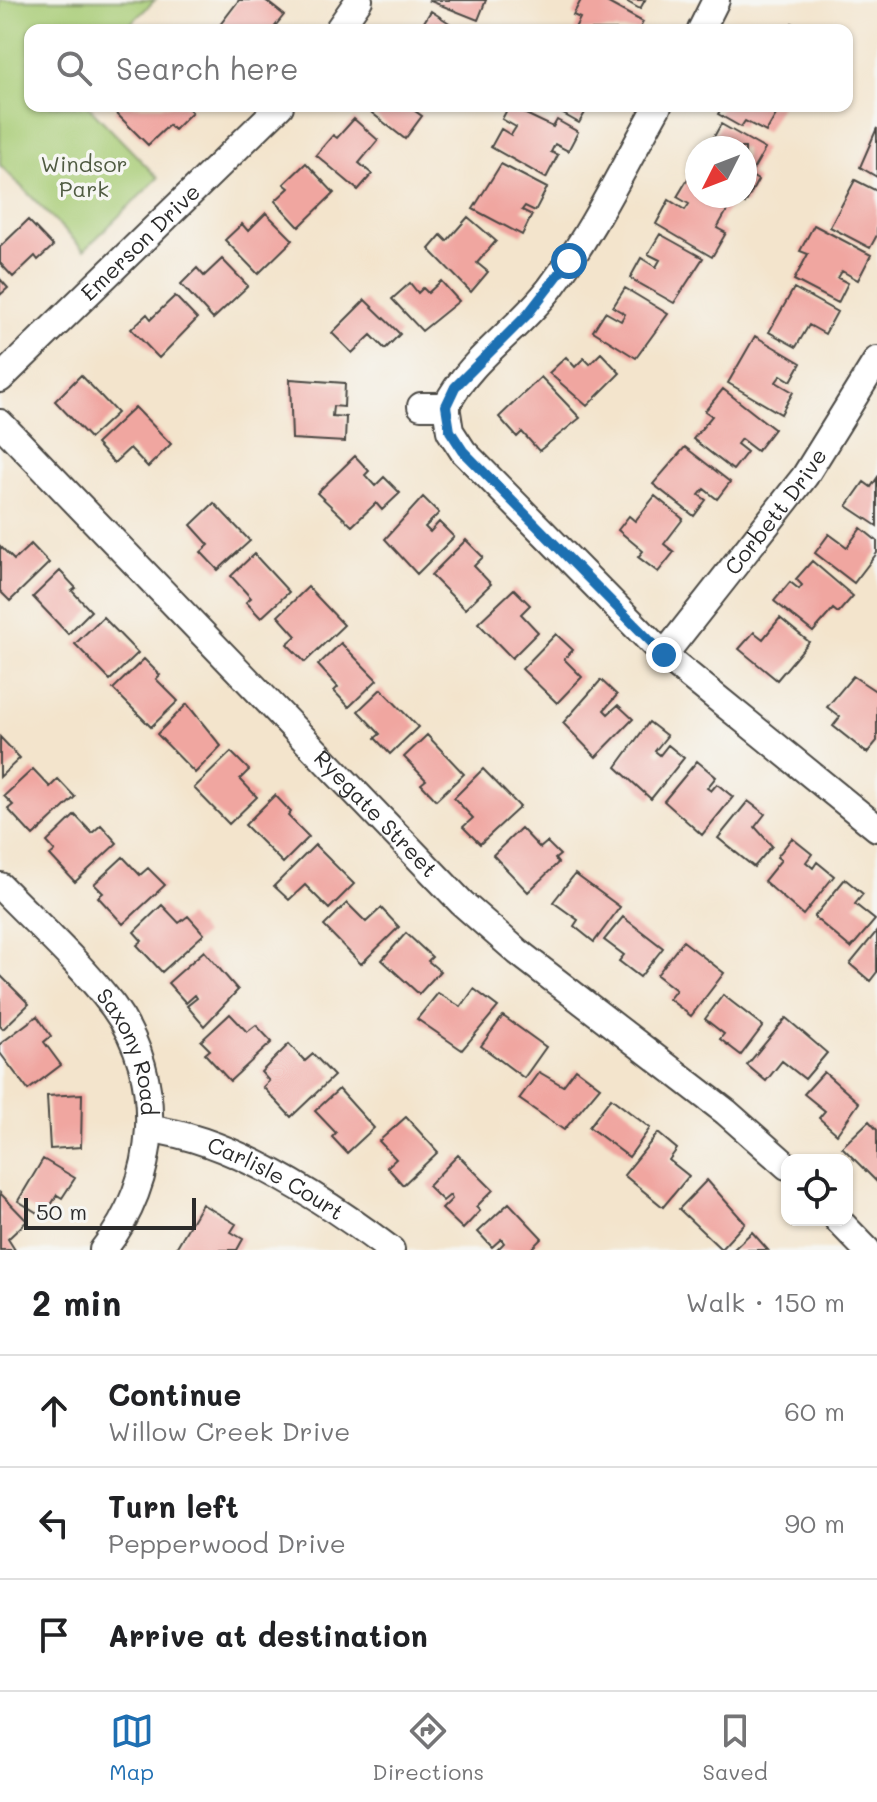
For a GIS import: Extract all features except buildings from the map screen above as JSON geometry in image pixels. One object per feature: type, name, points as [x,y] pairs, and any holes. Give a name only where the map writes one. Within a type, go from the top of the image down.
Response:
[{"type":"street","points":[[342,24],[359,0]]},
{"type":"street","points":[[704,24],[716,0]]},
{"type":"street","name":"Emerson Drive","points":[[0,379],[274,112]]},
{"type":"street","points":[[655,112],[569,261],[528,314],[434,406],[463,451],[664,655],[877,828]]},
{"type":"street","name":"Corbett Drive","points":[[664,655],[805,476],[877,360]]},
{"type":"street","name":"Ryegate Street","points":[[0,423],[462,903],[518,952],[726,1112],[781,1161]]},
{"type":"street","name":"Saxony Road","points":[[0,886],[115,1009],[142,1069],[150,1129],[141,1181],[131,1208],[103,1250]]},
{"type":"street","name":"Carlisle Court","points":[[150,1129],[182,1133],[216,1144],[312,1198],[391,1250]]},
{"type":"street","points":[[844,1226],[867,1250]]},
{"type":"green space","name":"Windsor Park","points":[[0,0],[155,0],[130,24],[24,24],[24,112],[94,112],[158,178],[84,250],[0,165]]},
{"type":"route","points":[[569,261],[528,314],[461,378],[446,406],[450,431],[463,451],[625,619],[664,655]]}]
